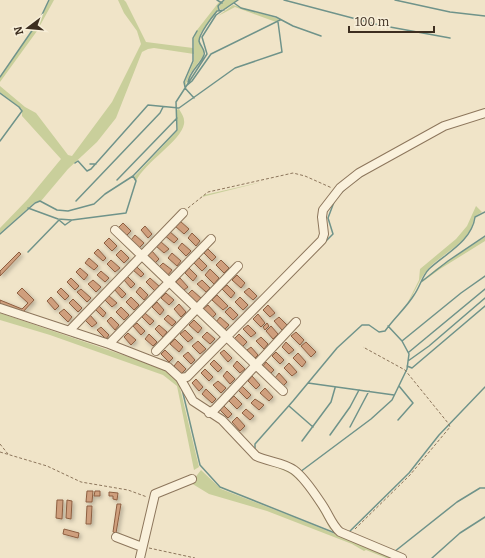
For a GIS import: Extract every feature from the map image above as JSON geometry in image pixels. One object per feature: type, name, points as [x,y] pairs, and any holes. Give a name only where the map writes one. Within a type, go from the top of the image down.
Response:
[{"type":"street","points":[[180,378],[187,377],[322,240],[324,234],[322,220],[323,210],[340,188],[359,173],[444,126],[485,113]]},
{"type":"street","points":[[70,330],[183,213]]},
{"type":"street","points":[[115,230],[283,391]]},
{"type":"street","points":[[109,344],[211,239]]},
{"type":"street","points":[[156,351],[238,266]]},
{"type":"street","points":[[0,308],[70,330],[168,367],[180,378],[193,401],[209,413],[222,420],[256,456],[263,460],[282,464],[296,471],[324,506],[335,528],[349,536],[402,558]]},
{"type":"street","points":[[209,413],[215,409],[296,322]]},
{"type":"street","points":[[140,558],[152,502],[157,493],[192,479]]},
{"type":"street","points":[[116,537],[142,546]]},
{"type":"path","points":[[183,213],[208,192],[293,173],[305,176],[330,188],[340,188]]},
{"type":"path","points":[[349,536],[410,475],[450,427],[405,370],[363,347]]},
{"type":"path","points":[[0,444],[9,454]]},
{"type":"path","points":[[0,452],[47,466],[81,482],[143,494],[152,502]]},
{"type":"path","points":[[142,546],[195,558]]},
{"type":"green space","points":[[50,0],[54,0],[37,31],[0,82],[0,78],[40,19]]},
{"type":"green space","points":[[118,0],[124,0],[126,2],[146,42],[193,48],[194,54],[154,48],[142,52],[116,118],[97,142],[68,169],[41,201],[35,202],[0,233],[0,228],[28,199],[61,159],[22,116],[22,109],[0,92],[0,86],[25,107],[36,113],[68,155],[72,156],[112,102],[141,44],[137,31],[124,13]]},
{"type":"green space","points":[[225,0],[237,0],[226,9],[220,9],[219,6]]},
{"type":"green space","points":[[219,2],[221,3],[218,6],[218,10],[200,34],[199,42],[204,51],[203,56],[190,74],[185,86],[185,82],[194,61],[194,38],[197,30]]},
{"type":"green space","points":[[233,5],[279,20],[276,22],[235,7],[218,16]]},
{"type":"green space","points":[[179,109],[184,120],[181,131],[147,166],[136,181],[134,177],[178,130],[176,110]]},
{"type":"green space","points":[[262,182],[202,197],[204,195]]},
{"type":"green space","points":[[476,206],[482,212],[474,217],[472,226],[468,233],[456,246],[428,269],[407,304],[419,280],[420,269],[456,239],[467,226]]},
{"type":"green space","points":[[485,237],[485,241],[440,269],[421,283],[436,269]]},
{"type":"green space","points":[[0,313],[167,370],[178,381],[199,467],[194,470],[177,386],[163,375],[50,335],[0,320]]},
{"type":"green space","points":[[245,450],[289,470],[307,486],[337,532],[330,529],[322,514],[299,481],[292,475],[279,468],[260,462]]},
{"type":"green space","points":[[201,470],[221,489],[393,558],[386,558],[366,550],[364,551],[352,544],[267,511],[209,494],[191,483]]},
{"type":"building","points":[[180,221],[189,229],[184,234],[175,226]]},
{"type":"building","points":[[123,223],[131,231],[126,236],[118,228]]},
{"type":"building","points":[[145,226],[152,234],[148,238],[141,230]]},
{"type":"building","points":[[168,230],[178,239],[174,243],[164,235]]},
{"type":"building","points":[[192,233],[200,241],[196,246],[188,238]]},
{"type":"building","points":[[135,235],[144,243],[139,248],[131,240]]},
{"type":"building","points":[[109,238],[117,246],[112,251],[104,243]]},
{"type":"building","points":[[160,241],[169,249],[164,253],[156,246]]},
{"type":"building","points":[[182,243],[191,251],[186,256],[178,248]]},
{"type":"building","points":[[98,249],[106,258],[103,261],[94,253]]},
{"type":"building","points":[[208,249],[216,257],[212,261],[204,253]]},
{"type":"building","points":[[121,250],[129,258],[124,263],[116,255]]},
{"type":"building","points":[[152,251],[159,259],[155,263],[147,255]]},
{"type":"building","points":[[19,252],[21,254],[0,276],[0,271]]},
{"type":"building","points":[[172,253],[181,261],[177,266],[168,258]]},
{"type":"building","points":[[89,258],[98,266],[94,270],[85,263]]},
{"type":"building","points":[[199,258],[207,266],[202,271],[194,263]]},
{"type":"building","points":[[111,260],[120,268],[115,272],[107,264]]},
{"type":"building","points":[[221,260],[229,268],[224,273],[216,265]]},
{"type":"building","points":[[163,263],[172,270],[168,275],[159,267]]},
{"type":"building","points":[[136,266],[144,274],[141,277],[133,270]]},
{"type":"building","points":[[80,268],[88,275],[84,280],[76,272]]},
{"type":"building","points":[[189,268],[197,276],[193,281],[185,273]]},
{"type":"building","points":[[210,269],[219,278],[214,284],[205,275]]},
{"type":"building","points":[[101,271],[109,278],[105,282],[97,275]]},
{"type":"building","points":[[237,275],[245,283],[241,288],[232,280]]},
{"type":"building","points":[[127,276],[135,284],[131,288],[124,280]]},
{"type":"building","points":[[71,278],[79,286],[75,290],[67,282]]},
{"type":"building","points":[[150,278],[160,287],[155,291],[146,282]]},
{"type":"building","points":[[180,278],[188,287],[184,290],[176,282]]},
{"type":"building","points":[[93,280],[101,287],[96,292],[88,284]]},
{"type":"building","points":[[202,280],[210,288],[206,292],[197,284]]},
{"type":"building","points":[[117,285],[126,294],[122,298],[114,289]]},
{"type":"building","points":[[227,285],[235,293],[231,298],[222,289]]},
{"type":"building","points":[[140,287],[148,295],[144,300],[136,292]]},
{"type":"building","points":[[22,288],[34,300],[22,313],[0,305],[0,300],[22,309],[28,303],[17,293]]},
{"type":"building","points":[[61,288],[69,296],[65,300],[57,292]]},
{"type":"building","points":[[249,288],[257,296],[253,300],[244,292]]},
{"type":"building","points":[[81,289],[91,298],[87,302],[77,292]]},
{"type":"building","points":[[192,290],[202,299],[198,304],[188,294]]},
{"type":"building","points":[[166,293],[174,300],[169,305],[161,298]]},
{"type":"building","points":[[108,295],[117,303],[112,307],[104,299]]},
{"type":"building","points":[[217,295],[228,306],[223,310],[212,300]]},
{"type":"building","points":[[51,297],[59,306],[55,310],[47,301]]},
{"type":"building","points":[[131,297],[139,305],[134,310],[126,302]]},
{"type":"building","points":[[240,297],[248,305],[243,310],[235,302]]},
{"type":"building","points":[[73,299],[82,308],[78,312],[69,303]]},
{"type":"building","points":[[157,302],[164,310],[160,315],[152,307]]},
{"type":"building","points":[[97,304],[106,313],[103,317],[93,307]]},
{"type":"building","points":[[179,304],[186,312],[181,317],[174,309]]},
{"type":"building","points":[[208,305],[216,314],[212,318],[203,309]]},
{"type":"building","points":[[268,305],[275,313],[270,317],[263,310]]},
{"type":"building","points":[[121,307],[129,315],[124,320],[116,312]]},
{"type":"building","points":[[230,307],[238,315],[233,320],[225,312]]},
{"type":"building","points":[[64,309],[72,317],[68,322],[59,313]]},
{"type":"building","points":[[145,313],[154,321],[150,325],[142,317]]},
{"type":"building","points":[[258,314],[265,323],[261,327],[253,319]]},
{"type":"building","points":[[90,315],[97,323],[92,327],[85,320]]},
{"type":"building","points":[[168,315],[176,322],[172,326],[164,319]]},
{"type":"building","points":[[111,317],[119,325],[115,330],[107,321]]},
{"type":"building","points":[[220,317],[229,325],[224,330],[216,322]]},
{"type":"building","points":[[279,317],[287,325],[282,330],[274,321]]},
{"type":"building","points":[[194,320],[202,328],[198,333],[189,325]]},
{"type":"building","points":[[137,323],[145,331],[141,335],[133,326]]},
{"type":"building","points":[[267,323],[269,326],[265,330],[263,327]]},
{"type":"building","points":[[159,325],[167,332],[163,337],[155,329]]},
{"type":"building","points":[[248,325],[256,333],[251,337],[243,329]]},
{"type":"building","points":[[271,326],[278,334],[273,339],[266,331]]},
{"type":"building","points":[[101,327],[109,335],[106,339],[97,330]]},
{"type":"building","points":[[185,330],[193,338],[188,342],[180,334]]},
{"type":"building","points":[[207,332],[215,339],[210,344],[202,337]]},
{"type":"building","points":[[296,332],[304,340],[300,345],[291,336]]},
{"type":"building","points":[[128,333],[136,340],[131,345],[124,337]]},
{"type":"building","points":[[149,334],[157,342],[153,346],[145,339]]},
{"type":"building","points":[[239,334],[247,342],[242,347],[234,339]]},
{"type":"building","points":[[261,337],[268,344],[264,349],[256,341]]},
{"type":"building","points":[[175,339],[183,347],[179,352],[170,344]]},
{"type":"building","points":[[198,341],[206,349],[200,354],[192,346]]},
{"type":"building","points":[[286,342],[294,350],[289,354],[282,347]]},
{"type":"building","points":[[306,342],[316,352],[311,357],[301,346]]},
{"type":"building","points":[[251,347],[258,355],[254,359],[247,350]]},
{"type":"building","points":[[165,350],[173,358],[169,362],[161,354]]},
{"type":"building","points":[[224,350],[232,358],[228,362],[220,353]]},
{"type":"building","points":[[188,352],[195,360],[191,364],[183,356]]},
{"type":"building","points":[[276,352],[284,360],[280,364],[272,356]]},
{"type":"building","points":[[298,353],[306,362],[302,367],[293,358]]},
{"type":"building","points":[[214,360],[222,368],[218,372],[210,364]]},
{"type":"building","points":[[178,361],[186,369],[181,374],[174,366]]},
{"type":"building","points":[[237,361],[245,369],[240,373],[233,366]]},
{"type":"building","points":[[266,362],[274,370],[270,374],[263,366]]},
{"type":"building","points":[[289,363],[297,372],[292,376],[284,368]]},
{"type":"building","points":[[205,369],[213,377],[209,381],[201,373]]},
{"type":"building","points":[[227,371],[235,379],[230,384],[223,376]]},
{"type":"building","points":[[279,373],[287,382],[283,386],[275,378]]},
{"type":"building","points":[[252,376],[260,385],[256,389],[248,381]]},
{"type":"building","points":[[196,379],[203,387],[199,391],[192,383]]},
{"type":"building","points":[[218,381],[226,388],[221,393],[213,385]]},
{"type":"building","points":[[242,386],[251,395],[247,399],[238,390]]},
{"type":"building","points":[[265,388],[273,397],[269,401],[260,393]]},
{"type":"building","points":[[206,389],[216,399],[212,403],[202,394]]},
{"type":"building","points":[[234,396],[242,404],[237,409],[229,401]]},
{"type":"building","points":[[255,399],[264,405],[259,410],[251,403]]},
{"type":"building","points":[[224,406],[232,414],[228,418],[220,410]]},
{"type":"building","points":[[246,409],[254,416],[250,420],[242,413]]},
{"type":"building","points":[[237,417],[245,426],[240,431],[232,422]]},
{"type":"building","points":[[87,491],[93,491],[92,502],[86,502]]},
{"type":"building","points":[[95,491],[100,491],[100,496],[94,496]]},
{"type":"building","points":[[109,492],[118,493],[117,500],[113,499],[113,496],[109,496]]},
{"type":"building","points":[[57,500],[63,500],[62,519],[56,518]]},
{"type":"building","points":[[67,500],[72,501],[71,519],[66,518]]},
{"type":"building","points":[[117,504],[121,504],[116,533],[113,532]]},
{"type":"building","points":[[87,506],[92,506],[91,524],[86,524]]},
{"type":"building","points":[[64,529],[79,533],[78,538],[63,534]]},
{"type":"waterway","points":[[0,77],[40,19],[49,0]]},
{"type":"waterway","points":[[217,0],[222,3]]},
{"type":"waterway","points":[[219,10],[218,6],[224,0]]},
{"type":"waterway","points":[[0,234],[35,203],[40,201],[57,210],[68,211],[94,204],[105,194],[133,176],[177,130],[176,102],[207,54],[202,37],[216,15],[238,0]]},
{"type":"waterway","points":[[284,0],[379,25],[450,38]]},
{"type":"waterway","points":[[395,0],[450,12],[485,16]]},
{"type":"waterway","points":[[234,3],[241,8],[276,17],[293,26],[321,36]]},
{"type":"waterway","points":[[188,82],[204,55],[204,51],[199,41],[201,34],[217,11],[224,10]]},
{"type":"waterway","points":[[197,31],[193,38],[193,61],[184,82],[185,87],[192,81],[211,54],[280,20]]},
{"type":"waterway","points":[[75,163],[78,161],[87,171],[91,169],[148,105],[179,108],[235,68],[282,52],[278,22]]},
{"type":"waterway","points":[[185,88],[194,98]]},
{"type":"waterway","points":[[0,93],[22,111],[0,141]]},
{"type":"waterway","points":[[76,201],[160,113],[163,107]]},
{"type":"waterway","points":[[117,180],[177,118]]},
{"type":"waterway","points":[[90,164],[96,164]]},
{"type":"waterway","points":[[28,252],[59,220],[65,225],[72,220],[126,213],[136,181],[133,176]]},
{"type":"waterway","points":[[354,182],[362,176]]},
{"type":"waterway","points":[[341,193],[347,187]]},
{"type":"waterway","points":[[315,252],[333,234],[328,218],[334,202]]},
{"type":"waterway","points":[[28,208],[58,219],[72,220]]},
{"type":"waterway","points":[[255,450],[255,444],[337,348],[362,325],[369,325],[379,332],[385,331],[411,300],[429,269],[463,240],[473,226],[475,217],[485,212]]},
{"type":"waterway","points":[[421,282],[448,261],[485,236]]},
{"type":"waterway","points":[[402,341],[461,293],[485,276]]},
{"type":"waterway","points":[[409,352],[485,289]]},
{"type":"waterway","points":[[408,361],[429,346],[485,298]]},
{"type":"waterway","points":[[407,366],[412,368],[485,306]]},
{"type":"waterway","points":[[300,472],[371,419],[392,400],[407,369],[409,354],[402,341],[388,326]]},
{"type":"waterway","points":[[72,336],[94,343]]},
{"type":"waterway","points":[[308,383],[394,395]]},
{"type":"waterway","points":[[398,420],[413,403],[399,386]]},
{"type":"waterway","points":[[348,533],[409,473],[439,435],[485,387]]},
{"type":"waterway","points":[[302,441],[331,402],[335,388]]},
{"type":"waterway","points":[[182,389],[200,465],[220,487],[335,533]]},
{"type":"waterway","points":[[330,435],[350,407],[359,390]]},
{"type":"waterway","points":[[350,427],[369,391]]},
{"type":"waterway","points":[[289,406],[313,427]]},
{"type":"waterway","points":[[394,552],[457,502],[480,488],[485,488]]},
{"type":"waterway","points":[[432,558],[460,533],[485,517]]}]
